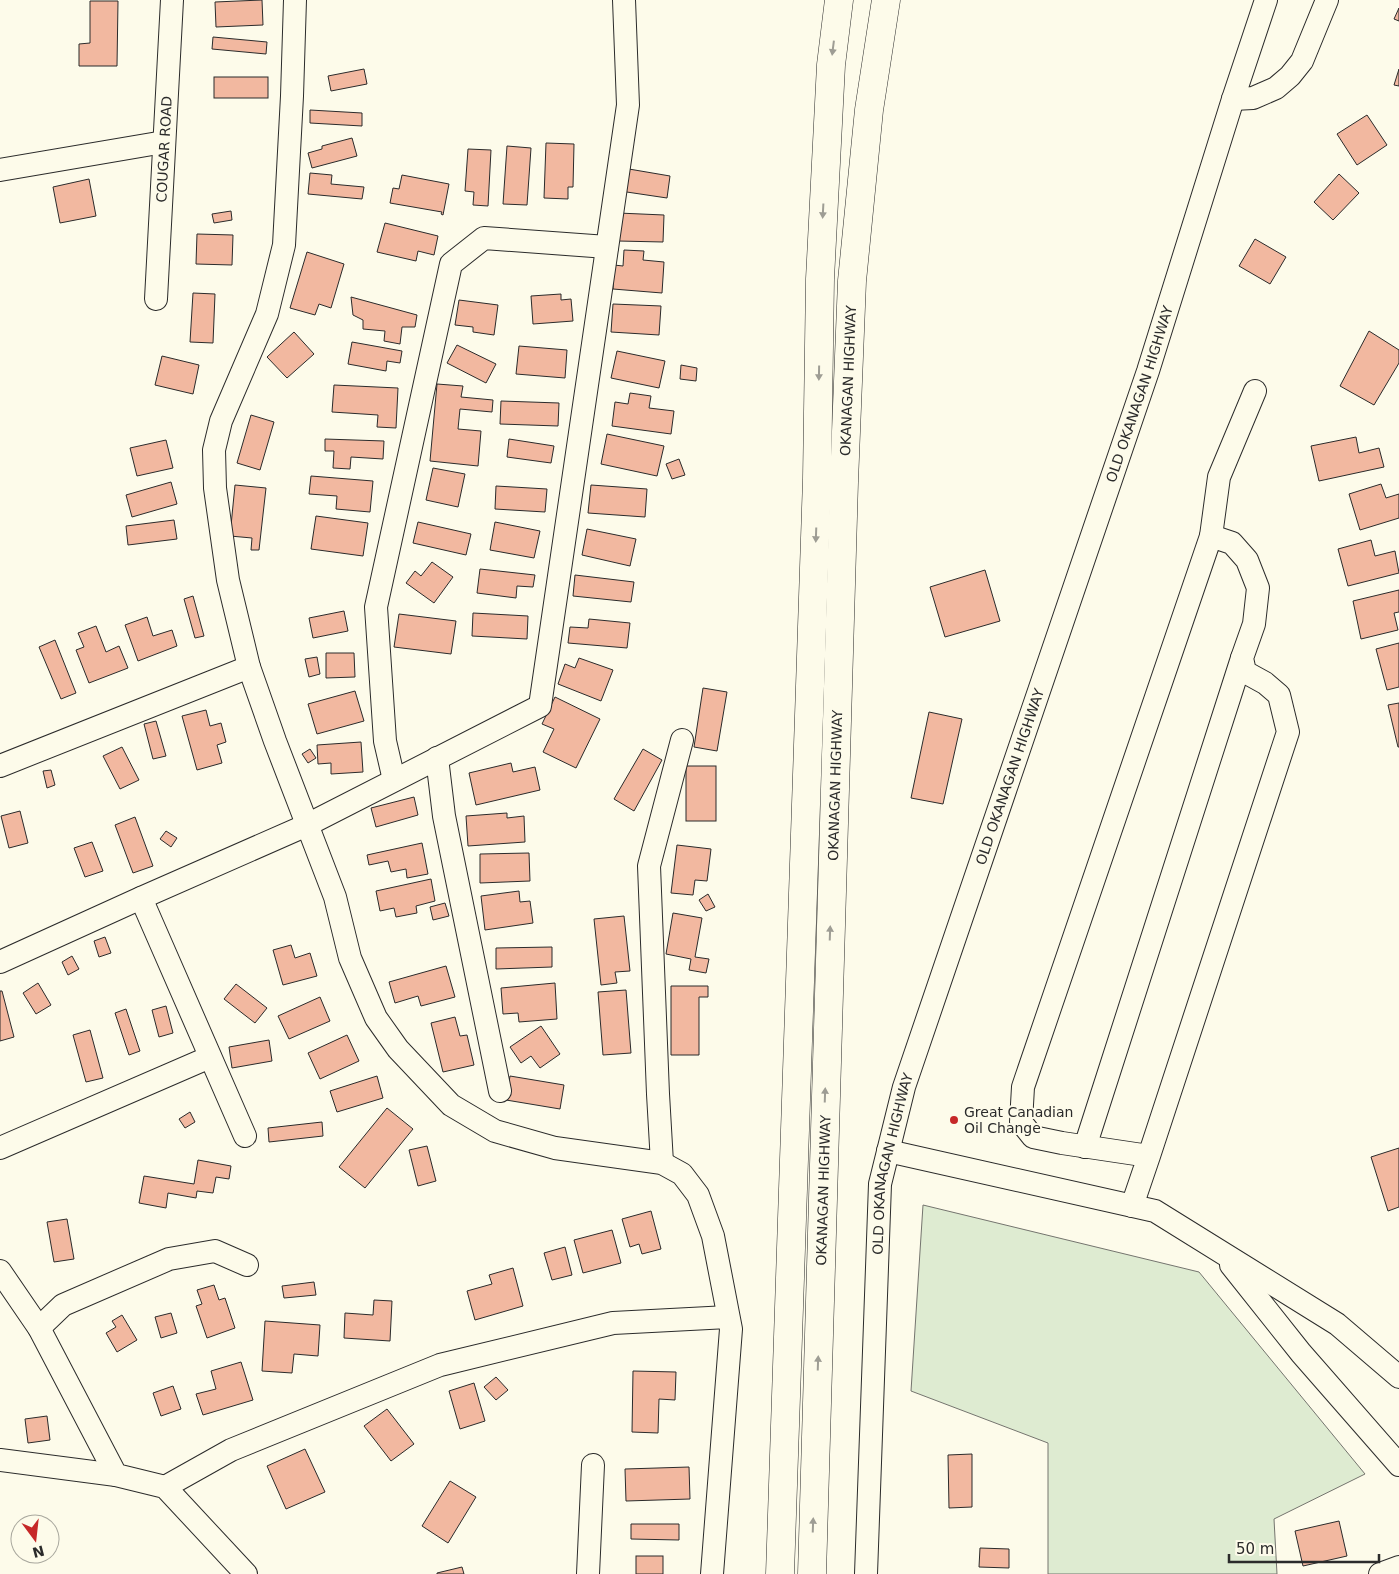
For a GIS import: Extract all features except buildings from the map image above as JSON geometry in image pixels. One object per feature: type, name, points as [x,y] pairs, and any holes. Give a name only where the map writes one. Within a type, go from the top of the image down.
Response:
[{"type":"highway","name":"OKANAGAN HIGHWAY","points":[[780,1574],[787,1416],[817,489],[820,279],[831,65],[839,0]]},
{"type":"highway","name":"OKANAGAN HIGHWAY","points":[[812,1574],[843,502],[852,281],[869,110],[886,0]]},
{"type":"street","name":"COUGAR ROAD","points":[[156,299],[172,0]]},
{"type":"street","points":[[295,0],[284,245],[267,314],[221,421],[214,450],[215,488],[228,580],[249,667],[275,741],[335,897],[350,958],[376,1018],[398,1049],[451,1105],[495,1131],[555,1148],[662,1163],[682,1174],[698,1195],[713,1236],[731,1329],[712,1574]]},
{"type":"street","points":[[0,962],[307,825],[540,706],[628,105],[624,0]]},
{"type":"street","name":"OLD OKANAGAN HIGHWAY","points":[[866,1574],[880,1184],[904,1087],[1148,371],[1266,0]]},
{"type":"street","points":[[1233,99],[1253,98],[1276,88],[1290,76],[1302,61],[1327,0]]},
{"type":"street","points":[[0,170],[164,142]]},
{"type":"street","points":[[394,780],[385,741],[376,607],[451,264],[484,238],[607,247]]},
{"type":"street","points":[[1149,1156],[1062,1144],[1033,1137],[1021,1122],[1023,1087],[1211,536],[1219,477],[1255,391]]},
{"type":"street","points":[[1085,1146],[1254,624],[1258,588],[1247,560],[1232,543],[1211,536]]},
{"type":"street","points":[[1132,1206],[1288,732],[1278,695],[1265,683],[1245,672],[1242,658]]},
{"type":"street","points":[[0,766],[249,667]]},
{"type":"street","points":[[662,1163],[649,866],[682,740]]},
{"type":"street","points":[[437,758],[444,816],[500,1090]]},
{"type":"street","points":[[141,898],[245,1136]]},
{"type":"street","points":[[0,1148],[210,1057]]},
{"type":"street","points":[[888,1151],[1155,1211],[1337,1324],[1399,1377]]},
{"type":"street","points":[[38,1328],[63,1305],[169,1259],[215,1252],[248,1265]]},
{"type":"street","points":[[1221,1252],[1300,1353],[1399,1465]]},
{"type":"street","points":[[0,1271],[38,1328],[116,1474]]},
{"type":"street","points":[[166,1487],[231,1450],[440,1365],[613,1323],[728,1317]]},
{"type":"street","points":[[0,1460],[116,1474],[166,1487],[246,1574]]},
{"type":"street","points":[[588,1574],[594,1465]]},
{"type":"street","points":[[1380,1574],[1399,1567]]},
{"type":"green space","points":[[923,1205],[1199,1272],[1365,1474],[1274,1519],[1277,1574],[1048,1574],[1048,1443],[911,1391]]},
{"type":"place","name":"Great Canadian Oil Change","points":[[954,1120]]}]
